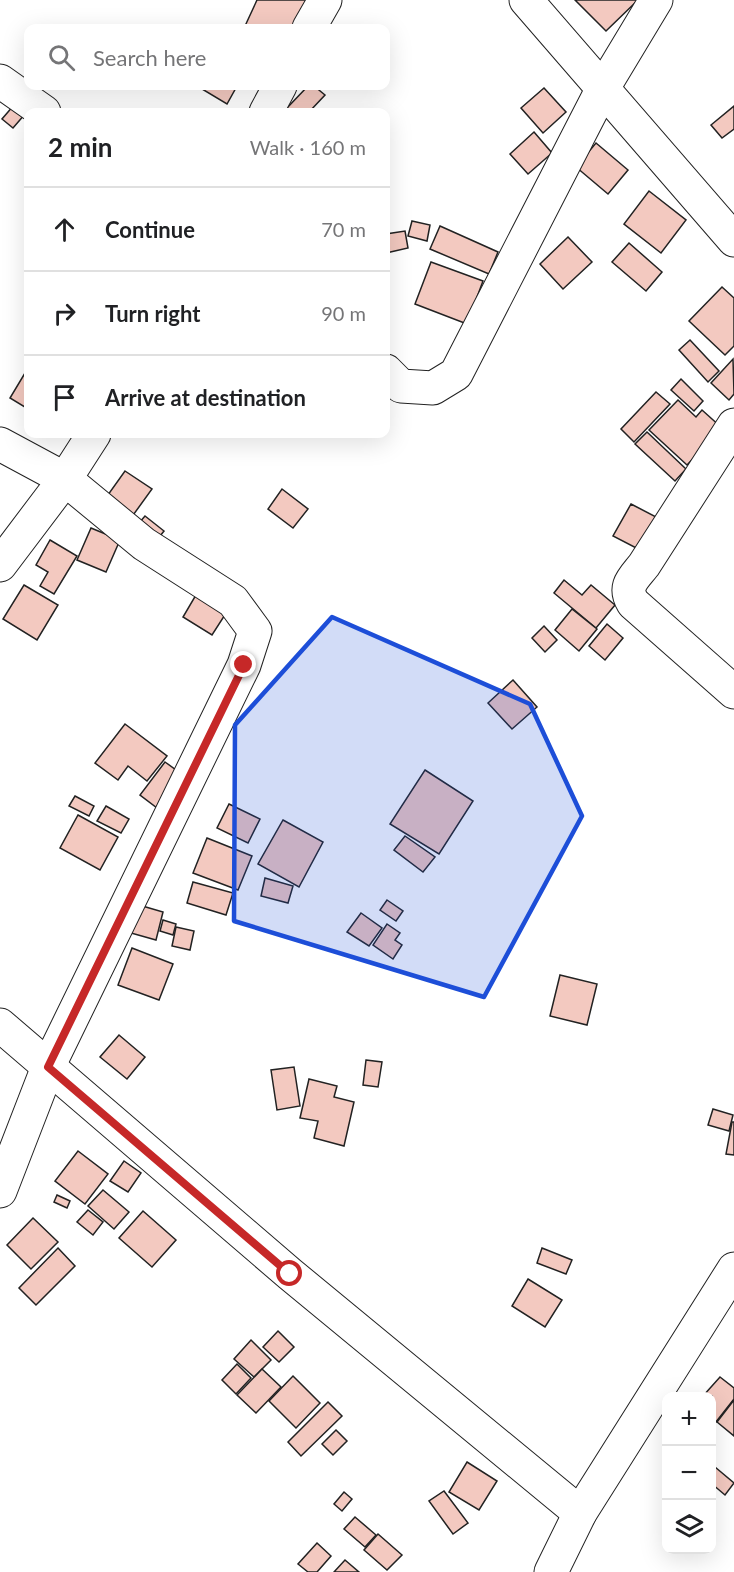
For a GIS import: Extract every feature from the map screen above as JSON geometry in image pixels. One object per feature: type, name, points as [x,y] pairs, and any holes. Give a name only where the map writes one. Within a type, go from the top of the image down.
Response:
[{"type":"street","points":[[311,24],[325,0]]},
{"type":"street","points":[[526,0],[734,240]]},
{"type":"street","points":[[390,375],[401,387],[433,388],[456,374],[603,88],[656,0]]},
{"type":"street","points":[[0,81],[38,108]]},
{"type":"street","points":[[268,108],[278,90]]},
{"type":"street","points":[[734,424],[644,565],[630,583],[628,594],[633,603],[734,692]]},
{"type":"street","points":[[0,565],[65,479],[91,438]]},
{"type":"street","points":[[0,444],[65,479],[144,544],[233,601],[255,631],[244,665],[48,1067],[0,1191]]},
{"type":"street","points":[[0,1024],[290,1274],[580,1513]]},
{"type":"street","points":[[551,1572],[580,1513],[734,1269]]},
{"type":"highlighted area","points":[[332,617],[530,704],[582,816],[484,997],[234,921],[235,725]]},
{"type":"building","points":[[257,0],[307,0],[296,24],[246,24]]},
{"type":"building","points":[[575,0],[638,0],[606,31]]},
{"type":"building","points":[[544,88],[566,112],[543,133],[521,108]]},
{"type":"building","points":[[204,90],[235,90],[227,104]]},
{"type":"building","points":[[304,90],[319,90],[325,95],[313,108],[287,108]]},
{"type":"building","points":[[14,105],[24,113],[13,128],[2,119]]},
{"type":"building","points":[[734,106],[734,129],[722,138],[711,125]]},
{"type":"building","points":[[534,132],[552,153],[528,174],[510,154]]},
{"type":"building","points":[[596,143],[628,170],[608,194],[576,167]]},
{"type":"building","points":[[649,191],[686,220],[661,253],[624,224]]},
{"type":"building","points":[[412,221],[430,225],[427,241],[408,236]]},
{"type":"building","points":[[440,226],[498,252],[489,274],[430,249]]},
{"type":"building","points":[[405,231],[408,248],[390,252],[390,233]]},
{"type":"building","points":[[568,237],[592,262],[563,289],[540,264]]},
{"type":"building","points":[[629,243],[662,272],[646,291],[612,262]]},
{"type":"building","points":[[431,262],[483,281],[467,324],[415,304]]},
{"type":"building","points":[[722,287],[734,298],[734,346],[725,355],[689,321]]},
{"type":"building","points":[[690,340],[719,371],[708,382],[679,350]]},
{"type":"building","points":[[733,359],[734,394],[729,400],[711,383]]},
{"type":"building","points":[[24,375],[24,407],[10,398]]},
{"type":"building","points":[[681,379],[703,401],[694,411],[671,390]]},
{"type":"building","points":[[656,392],[670,404],[634,442],[621,429]]},
{"type":"building","points":[[678,400],[696,417],[702,410],[722,428],[687,465],[649,430]]},
{"type":"building","points":[[647,432],[686,469],[675,481],[635,444]]},
{"type":"building","points":[[125,471],[152,489],[131,518],[105,499]]},
{"type":"building","points":[[282,489],[308,509],[293,528],[268,509]]},
{"type":"building","points":[[631,504],[660,519],[642,551],[613,536]]},
{"type":"building","points":[[145,516],[164,531],[152,546],[133,530]]},
{"type":"building","points":[[91,528],[120,540],[106,572],[77,560]]},
{"type":"building","points":[[50,540],[77,556],[54,594],[40,586],[48,572],[36,565]]},
{"type":"building","points":[[564,580],[582,595],[591,585],[615,605],[596,628],[554,593]]},
{"type":"building","points":[[24,585],[58,605],[37,640],[3,619]]},
{"type":"building","points":[[200,588],[230,607],[212,635],[183,617]]},
{"type":"building","points":[[572,609],[597,629],[579,651],[555,630]]},
{"type":"building","points":[[607,624],[623,638],[605,660],[589,646]]},
{"type":"building","points":[[544,626],[557,640],[545,652],[532,638]]},
{"type":"building","points":[[513,680],[537,707],[512,729],[488,703]]},
{"type":"building","points":[[125,724],[167,756],[147,781],[128,766],[118,780],[95,763]]},
{"type":"building","points":[[165,762],[187,778],[161,811],[140,795]]},
{"type":"building","points":[[425,770],[473,801],[439,854],[390,824]]},
{"type":"building","points":[[75,796],[94,806],[89,816],[69,806]]},
{"type":"building","points":[[229,804],[260,819],[248,843],[217,828]]},
{"type":"building","points":[[106,806],[129,819],[121,833],[97,821]]},
{"type":"building","points":[[78,815],[118,837],[100,870],[60,848]]},
{"type":"building","points":[[283,820],[323,842],[299,887],[258,864]]},
{"type":"building","points":[[405,836],[435,857],[423,872],[394,850]]},
{"type":"building","points":[[207,838],[252,856],[238,890],[193,873]]},
{"type":"building","points":[[265,878],[293,886],[288,903],[261,896]]},
{"type":"building","points":[[193,882],[233,893],[226,915],[187,903]]},
{"type":"building","points":[[387,900],[403,911],[396,921],[380,910]]},
{"type":"building","points":[[139,905],[163,912],[156,940],[131,933]]},
{"type":"building","points":[[361,913],[382,928],[369,946],[347,932]]},
{"type":"building","points":[[163,920],[176,924],[173,935],[160,931]]},
{"type":"building","points":[[387,924],[400,933],[395,940],[402,945],[393,959],[373,945]]},
{"type":"building","points":[[176,927],[194,931],[190,950],[172,946]]},
{"type":"building","points":[[132,948],[173,964],[159,1000],[118,985]]},
{"type":"building","points":[[560,975],[597,984],[587,1025],[550,1016]]},
{"type":"building","points":[[119,1035],[145,1057],[127,1079],[100,1057]]},
{"type":"building","points":[[366,1060],[382,1062],[378,1087],[363,1085]]},
{"type":"building","points":[[294,1067],[300,1106],[277,1110],[271,1070]]},
{"type":"building","points":[[309,1079],[337,1086],[334,1097],[354,1102],[344,1146],[314,1138],[318,1121],[300,1118]]},
{"type":"building","points":[[713,1109],[733,1115],[729,1131],[708,1125]]},
{"type":"building","points":[[732,1122],[734,1122],[734,1155],[726,1154]]},
{"type":"building","points":[[78,1151],[108,1174],[85,1204],[55,1181]]},
{"type":"building","points":[[124,1161],[141,1173],[128,1192],[110,1181]]},
{"type":"building","points":[[103,1190],[129,1212],[114,1229],[88,1206]]},
{"type":"building","points":[[57,1195],[70,1201],[67,1208],[54,1202]]},
{"type":"building","points":[[88,1210],[103,1222],[93,1235],[77,1222]]},
{"type":"building","points":[[143,1211],[176,1240],[152,1267],[119,1238]]},
{"type":"building","points":[[33,1218],[58,1242],[31,1269],[7,1245]]},
{"type":"building","points":[[58,1248],[75,1266],[36,1305],[19,1288]]},
{"type":"building","points":[[542,1248],[572,1260],[566,1274],[537,1263]]},
{"type":"building","points":[[528,1279],[562,1300],[545,1327],[512,1306]]},
{"type":"building","points":[[278,1331],[294,1347],[279,1362],[263,1347]]},
{"type":"building","points":[[251,1340],[271,1360],[254,1377],[234,1359]]},
{"type":"building","points":[[237,1364],[251,1378],[236,1394],[222,1380]]},
{"type":"building","points":[[262,1369],[281,1387],[256,1413],[237,1395]]},
{"type":"building","points":[[293,1376],[320,1403],[296,1428],[269,1401]]},
{"type":"building","points":[[720,1377],[734,1388],[734,1399],[716,1422],[716,1392],[707,1392]]},
{"type":"building","points":[[734,1400],[734,1436],[717,1422]]},
{"type":"building","points":[[328,1402],[342,1416],[301,1456],[288,1442]]},
{"type":"building","points":[[336,1430],[347,1441],[333,1455],[322,1444]]},
{"type":"building","points":[[467,1462],[497,1481],[479,1510],[449,1492]]},
{"type":"building","points":[[716,1468],[734,1483],[725,1495],[716,1487]]},
{"type":"building","points":[[444,1491],[468,1523],[453,1534],[429,1501]]},
{"type":"building","points":[[344,1492],[352,1499],[342,1511],[334,1504]]},
{"type":"building","points":[[355,1517],[376,1535],[365,1547],[344,1529]]},
{"type":"building","points":[[378,1534],[402,1555],[387,1570],[364,1550]]},
{"type":"building","points":[[317,1543],[331,1556],[317,1572],[308,1572],[298,1564]]},
{"type":"building","points":[[345,1560],[359,1572],[334,1572]]},
{"type":"route","points":[[244,665],[48,1067],[290,1274]]}]
